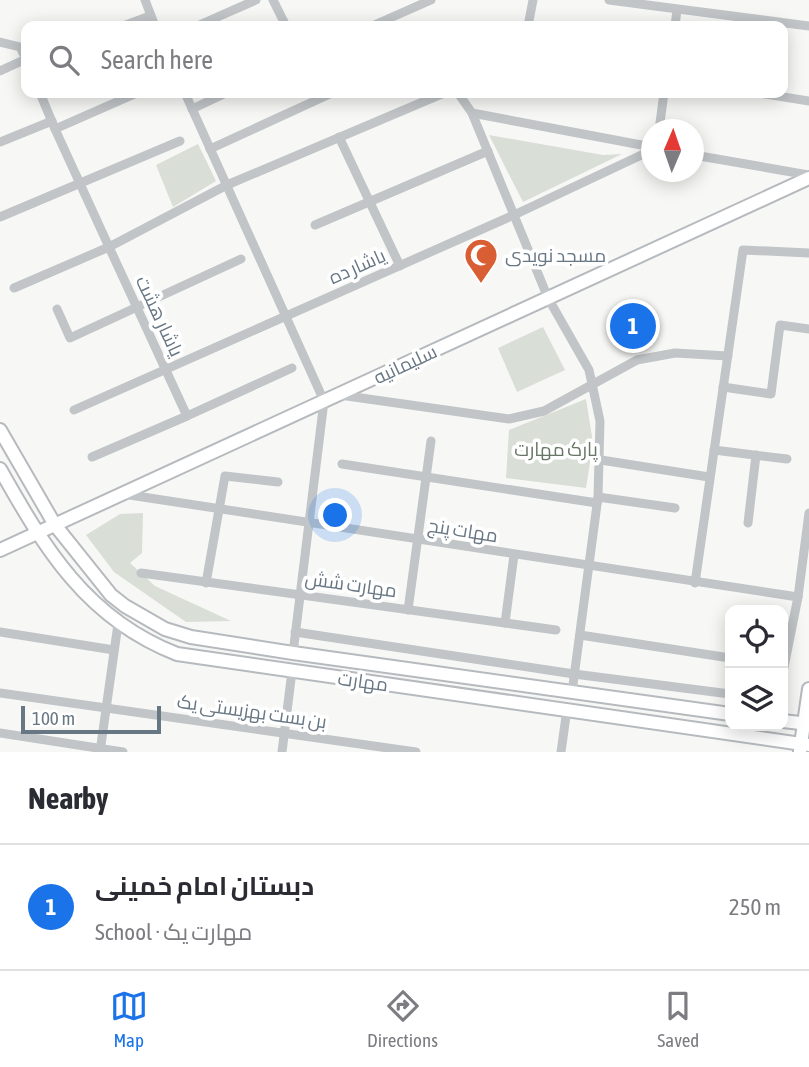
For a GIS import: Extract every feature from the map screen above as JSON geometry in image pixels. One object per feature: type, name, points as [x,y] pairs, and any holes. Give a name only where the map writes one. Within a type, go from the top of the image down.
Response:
[{"type":"main road","name":"سلیمانیه","points":[[0,550],[809,176]]},
{"type":"main road","name":"مهارت","points":[[0,430],[54,525],[111,594],[142,617],[165,629],[293,653],[725,713]]},
{"type":"main road","name":"مهارت","points":[[0,469],[36,534],[77,584],[118,624],[177,654],[567,709],[803,747]]},
{"type":"main road","points":[[292,671],[293,653]]},
{"type":"main road","points":[[803,747],[809,689]]},
{"type":"main road","points":[[567,709],[572,692]]},
{"type":"main road","points":[[788,722],[807,724]]},
{"type":"street","points":[[145,0],[152,21]]},
{"type":"street","points":[[208,21],[256,0]]},
{"type":"street","points":[[273,0],[284,21]]},
{"type":"street","points":[[383,21],[431,0]]},
{"type":"street","points":[[529,21],[533,0]]},
{"type":"street","points":[[609,0],[768,21]]},
{"type":"street","points":[[676,21],[677,10]]},
{"type":"street","points":[[136,21],[150,16]]},
{"type":"street","points":[[788,23],[809,26]]},
{"type":"street","points":[[0,42],[21,47]]},
{"type":"street","points":[[0,71],[21,61]]},
{"type":"street","points":[[42,98],[109,247]]},
{"type":"street","points":[[0,142],[124,98]]},
{"type":"street","points":[[187,98],[324,401],[293,653]]},
{"type":"street","points":[[192,108],[215,98]]},
{"type":"street","points":[[210,149],[321,98]]},
{"type":"street","points":[[14,288],[109,247],[226,185],[432,98]]},
{"type":"street","points":[[461,98],[472,113],[548,298],[589,370],[600,421],[598,500],[572,692]]},
{"type":"street","points":[[660,119],[663,98]]},
{"type":"street","points":[[788,98],[809,101]]},
{"type":"street","points":[[472,113],[641,147]]},
{"type":"street","points":[[339,137],[400,266]]},
{"type":"street","points":[[0,217],[180,141]]},
{"type":"street","points":[[315,225],[488,151]]},
{"type":"street","name":"یاشار ده","points":[[74,410],[514,215],[641,154]]},
{"type":"street","points":[[704,157],[809,176]]},
{"type":"street","name":"یاشار هشت","points":[[109,247],[187,416]]},
{"type":"street","points":[[695,583],[743,250],[809,253]]},
{"type":"street","points":[[57,309],[70,338],[241,260]]},
{"type":"street","points":[[723,387],[771,394],[780,325],[808,329]]},
{"type":"street","points":[[338,395],[509,419],[544,411],[637,360],[675,353],[728,356]]},
{"type":"street","points":[[92,457],[292,368]]},
{"type":"street","points":[[408,610],[432,441]]},
{"type":"street","points":[[714,450],[787,459]]},
{"type":"street","points":[[748,523],[756,455]]},
{"type":"street","points":[[601,460],[709,477]]},
{"type":"street","points":[[342,464],[598,500],[675,508]]},
{"type":"street","points":[[206,583],[223,479],[228,476],[278,482]]},
{"type":"street","name":"مهات پنج","points":[[123,494],[798,597]]},
{"type":"street","points":[[784,668],[798,597],[809,513]]},
{"type":"street","points":[[505,623],[514,555]]},
{"type":"street","name":"مهارت شش","points":[[141,573],[555,631]]},
{"type":"street","points":[[100,750],[118,624]]},
{"type":"street","points":[[0,632],[114,650]]},
{"type":"street","points":[[295,632],[574,674],[725,693]]},
{"type":"street","points":[[580,635],[725,658]]},
{"type":"street","points":[[282,752],[292,671]]},
{"type":"street","name":"بن بست بهزیستی یک","points":[[0,693],[416,752]]},
{"type":"street","points":[[561,752],[567,709]]},
{"type":"street","points":[[0,733],[123,752]]},
{"type":"green space","points":[[489,135],[603,155],[622,154],[523,202]]},
{"type":"green space","points":[[198,144],[216,181],[173,207],[156,165]]},
{"type":"green space","points":[[543,327],[565,370],[517,392],[498,348]]},
{"type":"green space","name":"پارک مهارت","points":[[586,399],[593,443],[586,488],[506,478],[509,430]]},
{"type":"green space","points":[[143,513],[142,553],[130,563],[155,586],[231,621],[186,622],[114,572],[86,535],[120,514]]},
{"type":"place","name":"مسجد نویدی","points":[[481,285]]},
{"type":"place","name":"دبستان امام خمینی","points":[[633,326]]}]
